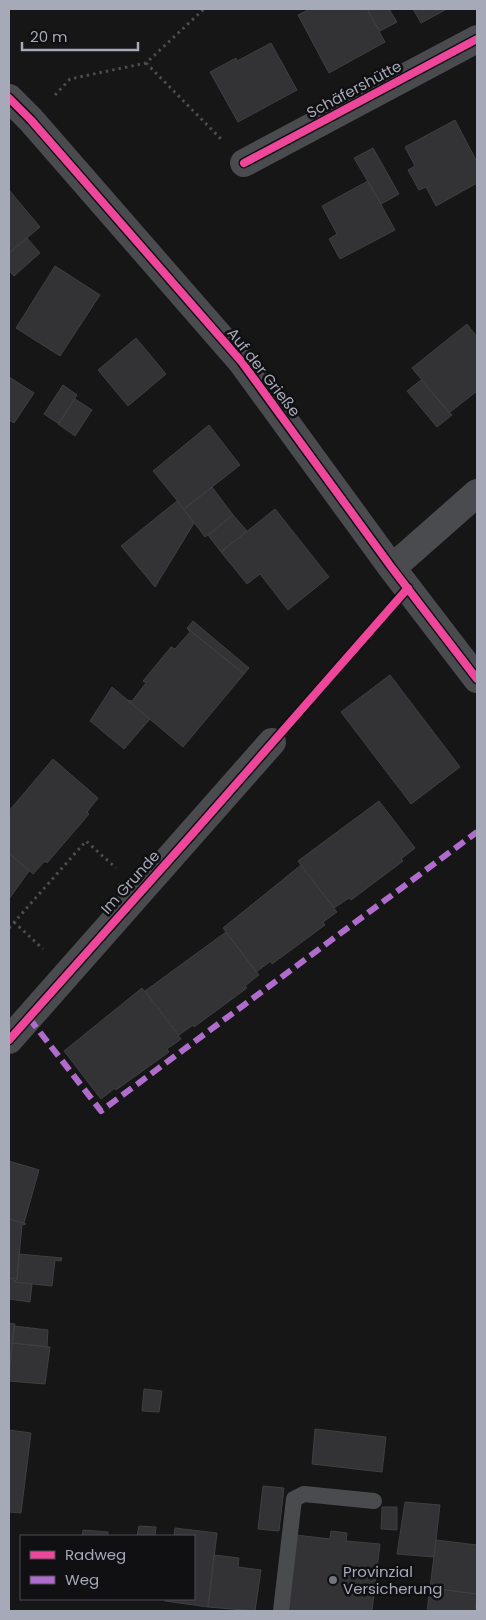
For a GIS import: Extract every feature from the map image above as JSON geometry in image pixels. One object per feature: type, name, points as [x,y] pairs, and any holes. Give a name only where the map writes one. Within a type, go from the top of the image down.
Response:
[{"type":"street","name":"Schäfershütte","points":[[244,163],[477,39]]},
{"type":"street","name":"Auf der Grieße","points":[[9,98],[31,120],[241,361],[392,568],[477,680]]},
{"type":"street","points":[[392,568],[477,493]]},
{"type":"street","name":"Im Grunde","points":[[9,1040],[141,890],[195,832],[272,742]]},
{"type":"lane","points":[[281,1611],[294,1499],[304,1494],[374,1501]]},
{"type":"path","points":[[31,120],[70,79],[146,63],[204,9]]},
{"type":"path","points":[[146,63],[244,163]]},
{"type":"path","points":[[9,928],[86,842],[141,890]]},
{"type":"path","points":[[14,922],[67,973]]},
{"type":"building","points":[[310,9],[367,9],[385,42],[329,73],[298,15]]},
{"type":"building","points":[[367,9],[389,9],[397,22],[380,31]]},
{"type":"building","points":[[413,9],[447,9],[421,23]]},
{"type":"building","points":[[271,43],[297,90],[238,122],[210,72],[236,58],[237,61]]},
{"type":"building","points":[[455,120],[477,162],[477,183],[436,206],[426,187],[419,190],[408,170],[415,166],[405,147]]},
{"type":"building","points":[[373,148],[399,194],[381,204],[354,158]]},
{"type":"building","points":[[368,181],[395,230],[340,259],[329,239],[337,234],[322,206]]},
{"type":"building","points":[[9,190],[40,227],[9,253]]},
{"type":"building","points":[[27,238],[40,253],[14,276],[9,271],[9,253]]},
{"type":"building","points":[[55,266],[100,295],[60,356],[16,328]]},
{"type":"building","points":[[467,324],[477,337],[477,391],[449,413],[412,368]]},
{"type":"building","points":[[136,338],[166,374],[128,406],[98,370]]},
{"type":"building","points":[[9,377],[34,393],[14,423],[9,420]]},
{"type":"building","points":[[421,380],[452,415],[437,427],[407,391]]},
{"type":"building","points":[[63,385],[77,395],[59,424],[44,414]]},
{"type":"building","points":[[75,399],[92,410],[75,436],[58,424]]},
{"type":"building","points":[[209,425],[240,465],[184,509],[153,471]]},
{"type":"building","points":[[212,487],[233,515],[205,537],[184,509]]},
{"type":"building","points":[[177,501],[194,523],[155,587],[121,546]]},
{"type":"building","points":[[275,509],[329,577],[288,610],[260,574],[247,584],[221,552]]},
{"type":"building","points":[[233,515],[247,531],[221,552],[208,535]]},
{"type":"building","points":[[193,621],[249,668],[244,674],[187,628]]},
{"type":"building","points":[[187,628],[244,674],[183,747],[127,700],[132,701],[146,683],[143,681],[171,647],[175,649],[190,632]]},
{"type":"building","points":[[390,675],[460,767],[411,804],[341,712]]},
{"type":"building","points":[[112,687],[150,719],[124,749],[90,721]]},
{"type":"building","points":[[53,759],[98,798],[87,812],[89,814],[47,863],[45,861],[33,874],[9,853],[9,811]]},
{"type":"building","points":[[379,801],[415,848],[401,859],[403,861],[351,900],[349,898],[334,908],[298,861]]},
{"type":"building","points":[[9,853],[29,871],[9,899]]},
{"type":"building","points":[[301,865],[337,912],[323,922],[325,925],[272,964],[271,961],[256,972],[223,928]]},
{"type":"building","points":[[226,932],[259,975],[245,986],[247,988],[194,1027],[193,1025],[179,1035],[145,991]]},
{"type":"building","points":[[142,988],[181,1039],[167,1049],[169,1052],[101,1099],[64,1051]]},
{"type":"building","points":[[9,1161],[39,1170],[24,1223],[9,1219]]},
{"type":"building","points":[[9,1219],[26,1224],[22,1225],[17,1279],[9,1278]]},
{"type":"building","points":[[19,1254],[62,1258],[61,1261],[55,1260],[52,1286],[14,1282],[17,1279]]},
{"type":"building","points":[[9,1278],[15,1279],[14,1282],[32,1284],[30,1302],[9,1299]]},
{"type":"building","points":[[9,1323],[15,1324],[9,1367]]},
{"type":"building","points":[[14,1326],[48,1330],[47,1347],[12,1343]]},
{"type":"building","points":[[12,1343],[50,1347],[45,1384],[9,1381]]},
{"type":"building","points":[[144,1389],[162,1391],[159,1412],[142,1411]]},
{"type":"building","points":[[315,1429],[386,1437],[382,1472],[312,1464]]},
{"type":"building","points":[[9,1430],[31,1433],[21,1513],[9,1512]]},
{"type":"building","points":[[263,1486],[284,1488],[279,1531],[258,1529]]},
{"type":"building","points":[[405,1502],[440,1505],[434,1557],[397,1554]]},
{"type":"building","points":[[382,1507],[397,1507],[397,1530],[381,1529]]},
{"type":"building","points":[[139,1526],[156,1527],[155,1535],[137,1535]]},
{"type":"building","points":[[175,1528],[217,1533],[208,1607],[165,1601],[195,1600],[195,1535],[174,1535]]},
{"type":"building","points":[[83,1530],[108,1532],[108,1535],[82,1535]]},
{"type":"building","points":[[331,1531],[347,1533],[346,1541],[380,1544],[372,1611],[288,1611],[296,1535],[330,1539]]},
{"type":"building","points":[[436,1540],[477,1545],[477,1594],[430,1588]]},
{"type":"building","points":[[214,1555],[239,1558],[238,1567],[261,1570],[255,1611],[208,1607]]},
{"type":"building","points":[[430,1588],[477,1594],[475,1611],[427,1611]]},
{"type":"marked path","points":[[29,1018],[101,1111],[477,832]]},
{"type":"cycle path","points":[[244,163],[477,39]]},
{"type":"cycle path","points":[[9,98],[31,120],[241,361],[392,568],[477,679]]},
{"type":"cycle path","points":[[9,1040],[408,588]]},
{"type":"place","name":"Provinzial Versicherung","points":[[333,1580]]}]
